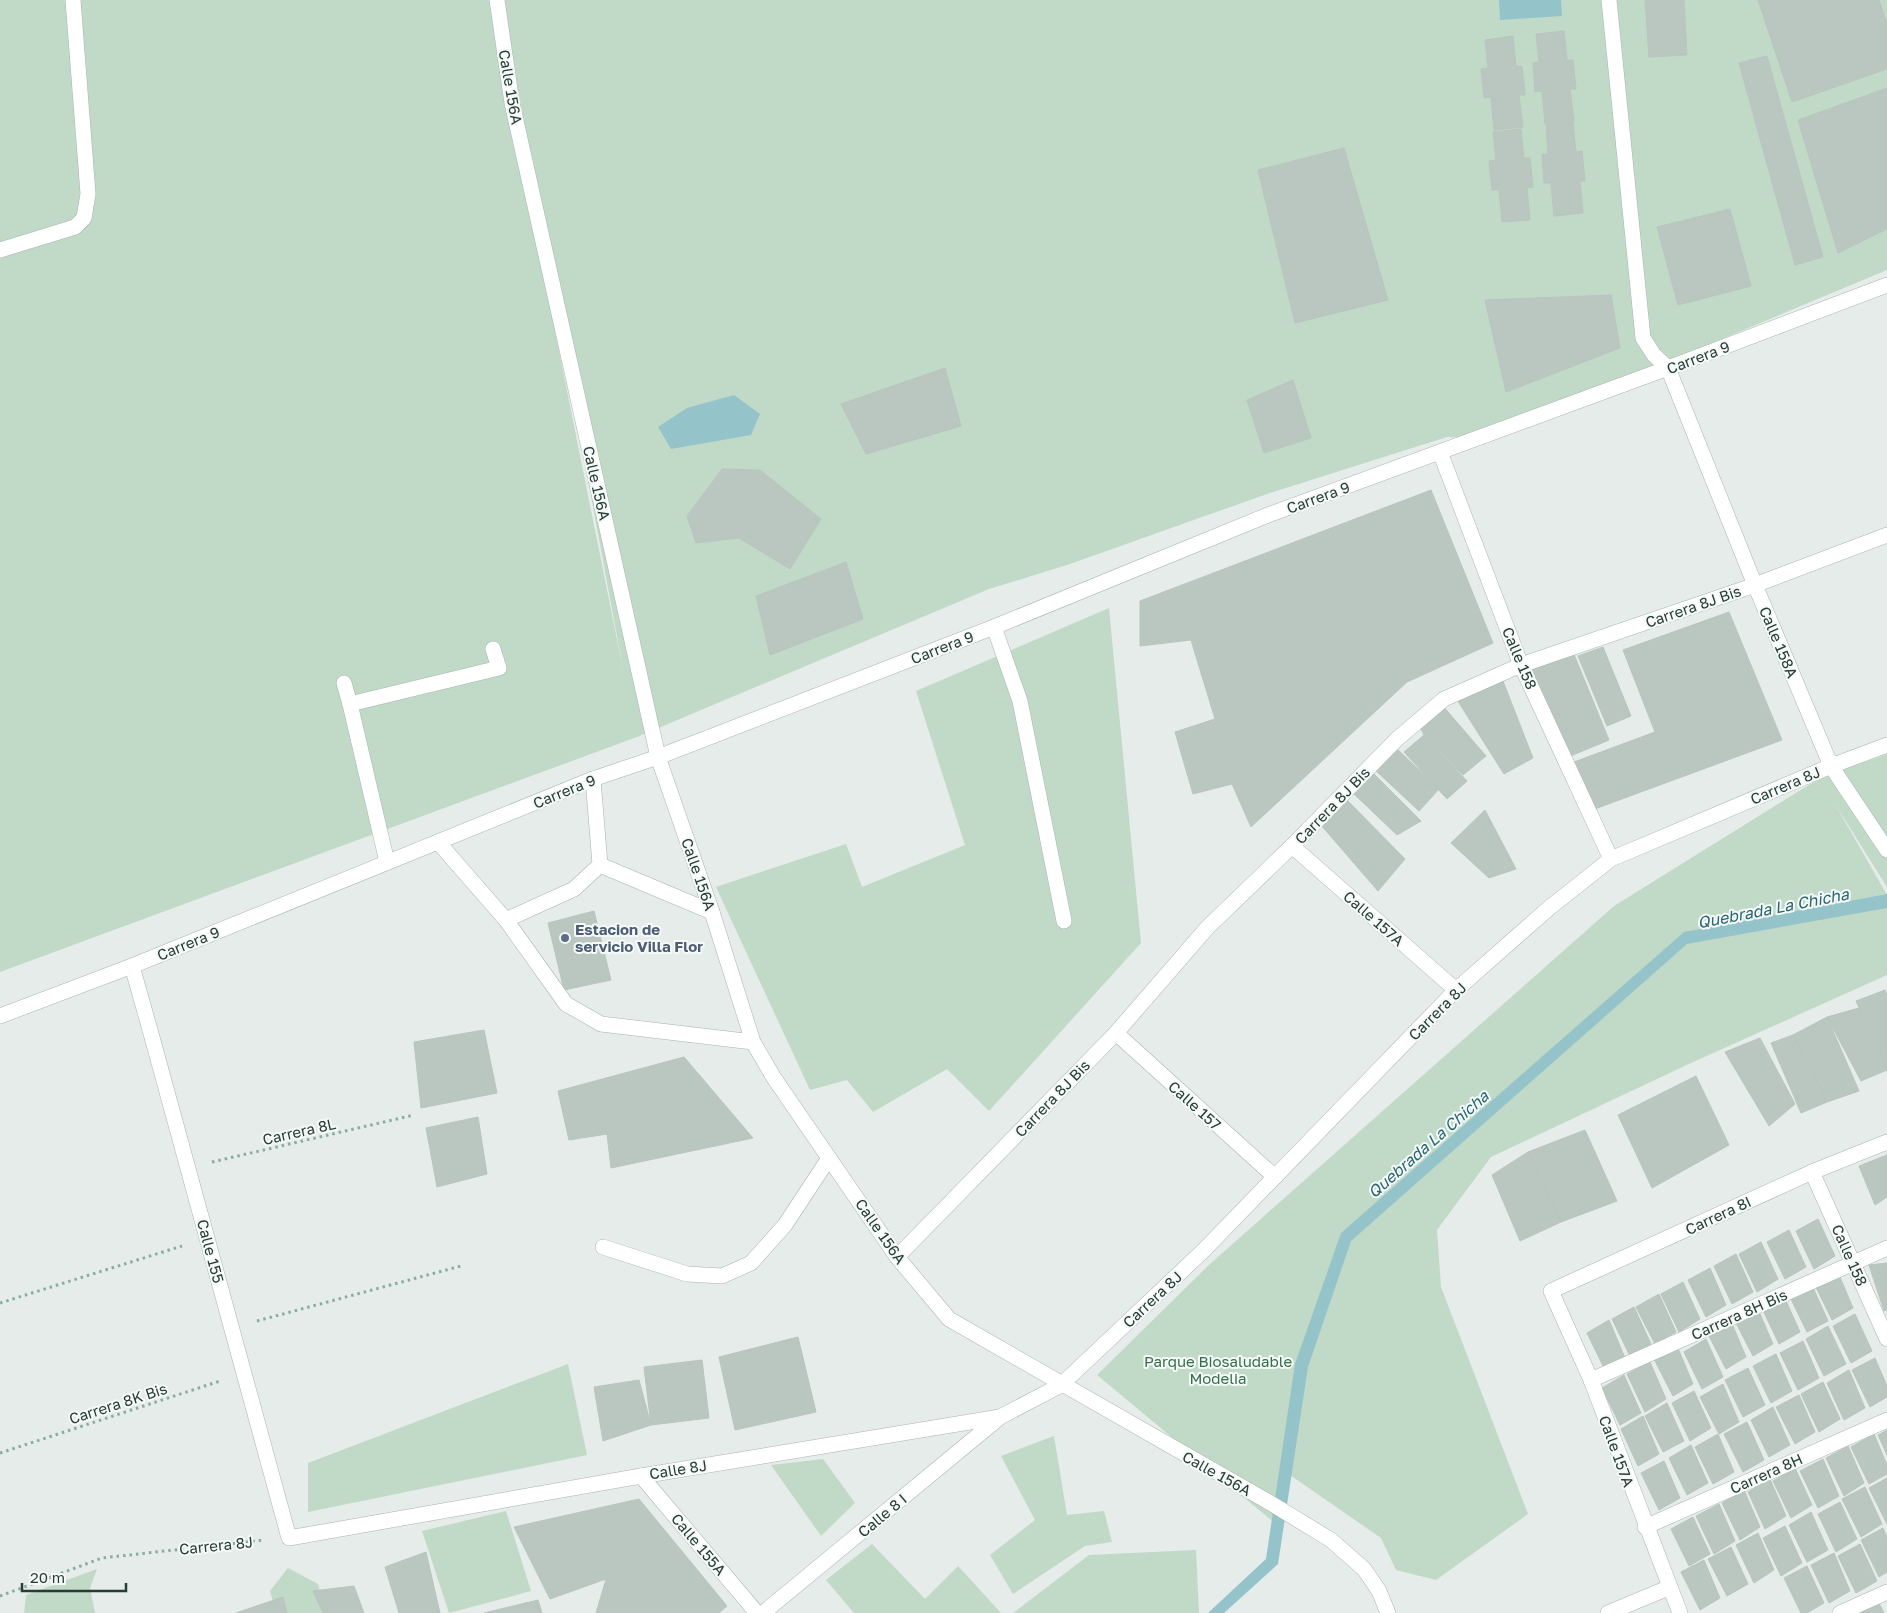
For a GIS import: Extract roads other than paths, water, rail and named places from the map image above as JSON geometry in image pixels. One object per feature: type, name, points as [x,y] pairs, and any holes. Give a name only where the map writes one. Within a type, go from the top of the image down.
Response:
[{"type":"street","points":[[0,250],[75,227],[84,218],[88,194],[73,0]]},
{"type":"street","name":"Calle 156A","points":[[497,0],[512,103],[658,757],[712,912],[753,1042],[774,1078],[897,1257],[949,1319],[1061,1385],[1267,1501],[1331,1540],[1364,1569],[1379,1591],[1388,1613]]},
{"type":"street","points":[[1609,0],[1639,316],[1643,338],[1654,355],[1668,368]]},
{"type":"street","name":"Carrera 9","points":[[0,1016],[132,966],[593,780],[658,757],[994,627],[1268,515],[1668,368],[1887,285]]},
{"type":"street","name":"Calle 158A","points":[[1668,368],[1755,585],[1831,766],[1887,850]]},
{"type":"street","name":"Calle 158","points":[[1440,452],[1522,665],[1611,859]]},
{"type":"street","name":"Carrera 8J Bis","points":[[897,1257],[1116,1033],[1207,928],[1292,846],[1396,739],[1444,699],[1522,665],[1755,585],[1887,536]]},
{"type":"street","points":[[994,627],[1020,701],[1064,920]]},
{"type":"street","points":[[350,704],[499,668],[493,649]]},
{"type":"street","points":[[344,683],[387,862]]},
{"type":"street","name":"Carrera 8J","points":[[1061,1385],[1203,1251],[1456,990],[1549,908],[1611,859],[1831,766],[1887,745]]},
{"type":"street","points":[[593,780],[600,865]]},
{"type":"street","points":[[438,842],[506,920],[566,1004],[601,1024],[753,1042]]},
{"type":"street","name":"Calle 157A","points":[[1292,846],[1456,990]]},
{"type":"street","points":[[600,865],[712,912]]},
{"type":"street","points":[[506,920],[574,888],[600,865]]},
{"type":"street","name":"Calle 155","points":[[132,966],[190,1168],[243,1374],[289,1538]]},
{"type":"street","name":"Calle 157","points":[[1116,1033],[1275,1177]]},
{"type":"street","name":"Carrera 8I","points":[[1551,1291],[1812,1172],[1887,1142]]},
{"type":"street","points":[[603,1247],[687,1274],[722,1276],[751,1263],[785,1225],[829,1158]]},
{"type":"street","name":"Calle 158","points":[[1812,1172],[1887,1339]]},
{"type":"street","name":"Carrera 8H Bis","points":[[1591,1380],[1887,1248]]},
{"type":"street","name":"Calle 157A","points":[[1551,1291],[1591,1380],[1668,1588],[1680,1613]]},
{"type":"street","name":"Calle 8J","points":[[289,1538],[641,1476],[1000,1417],[1061,1385]]},
{"type":"street","name":"Calle 8 I","points":[[763,1613],[1000,1417]]},
{"type":"street","name":"Carrera 8H","points":[[1645,1527],[1887,1420]]},
{"type":"street","name":"Calle 155A","points":[[641,1476],[757,1613]]},
{"type":"street","points":[[1608,1613],[1668,1588]]},
{"type":"street","points":[[1840,1613],[1887,1592]]},
{"type":"water","points":[[1499,0],[1561,0],[1562,16],[1500,20]]},
{"type":"water","points":[[734,395],[760,414],[751,435],[671,449],[658,427],[687,408]]},
{"type":"water","points":[[1887,894],[1887,908],[1687,944],[1351,1241],[1308,1367],[1278,1564],[1224,1613],[1208,1613],[1266,1559],[1295,1364],[1341,1233],[1684,932]]},
{"type":"place","name":"Estacion de servicio Villa Flor","points":[[565,938]]},
{"type":"water label","name":"Quebrada La Chicha","points":[[1773,908]]},
{"type":"water label","name":"Quebrada La Chicha","points":[[1428,1144]]},
{"type":"park label","name":"Parque Biosaludable Modelia","points":[[1218,1370]]}]
